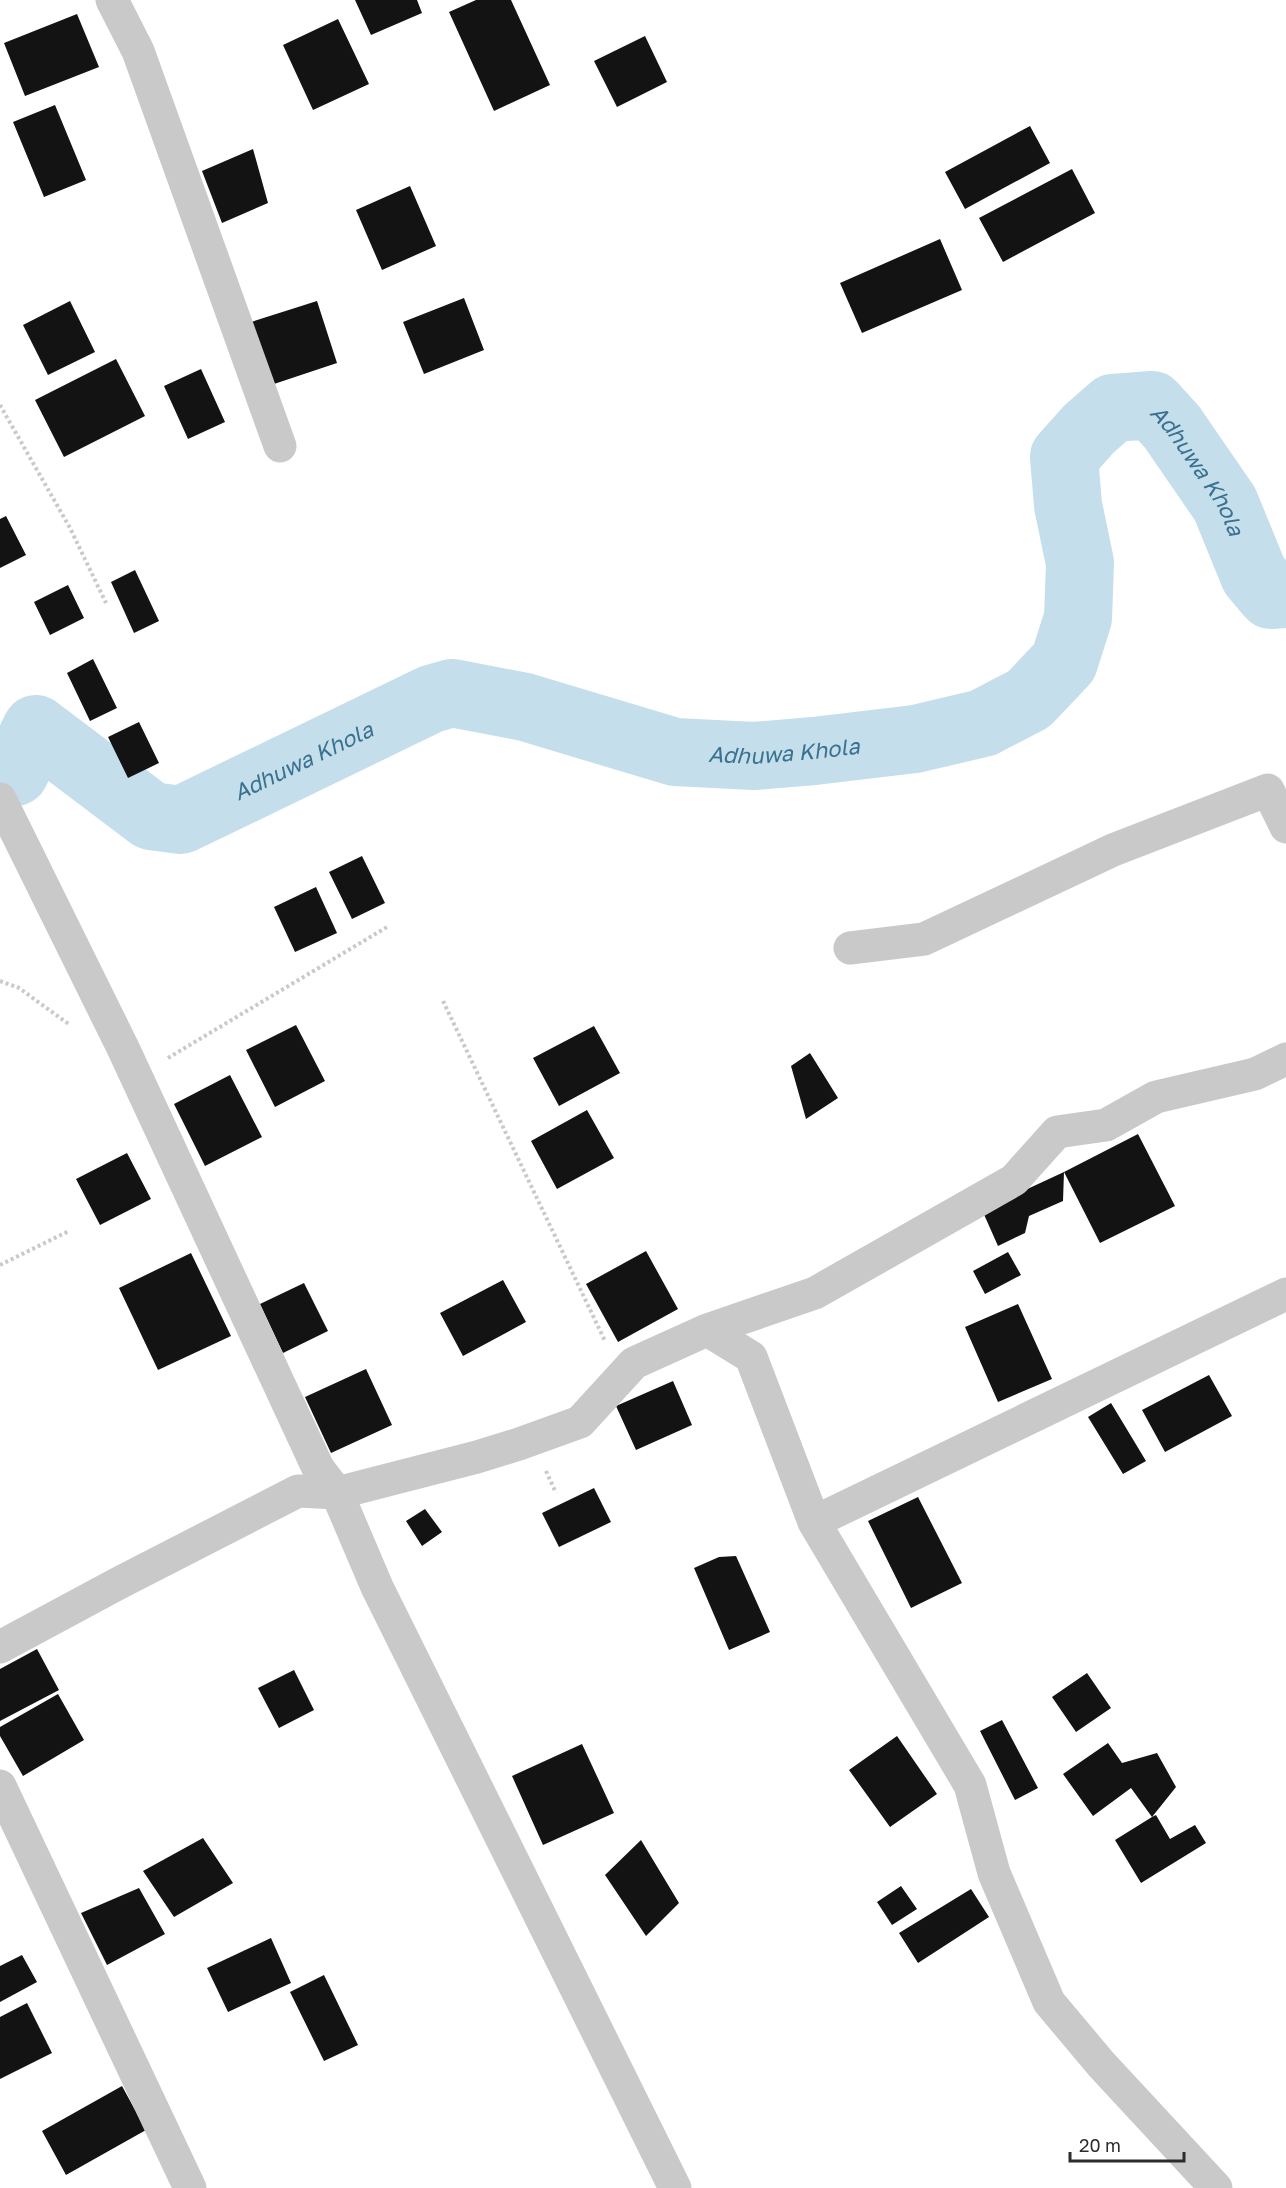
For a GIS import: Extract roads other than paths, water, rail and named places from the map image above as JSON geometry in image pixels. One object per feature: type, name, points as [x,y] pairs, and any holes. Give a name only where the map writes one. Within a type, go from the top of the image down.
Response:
[{"type":"street","points":[[112,0],[138,51],[280,446]]},
{"type":"street","points":[[850,948],[924,939],[1113,850],[1268,790],[1286,827]]},
{"type":"street","points":[[0,799],[129,1062],[318,1468],[337,1493],[377,1587],[675,2188]]},
{"type":"street","points":[[0,1647],[298,1491],[337,1493],[487,1454],[580,1422],[634,1363],[707,1330],[815,1293],[1014,1180],[1057,1132],[1106,1125],[1156,1097],[1255,1074],[1286,1059]]},
{"type":"street","points":[[814,1522],[1286,1294]]},
{"type":"street","points":[[707,1330],[751,1357],[814,1522],[970,1785],[994,1873],[1049,2002],[1101,2064],[1216,2188]]},
{"type":"street","points":[[0,1786],[190,2188]]},
{"type":"waterway","name":"Adhuwa Khola","points":[[15,772],[36,729],[151,816],[181,820],[431,699],[452,693],[525,707],[675,752],[754,756],[814,751],[915,739],[983,723],[1029,699],[1064,662],[1078,618],[1080,563],[1068,505],[1064,457],[1089,429],[1113,408],[1152,405],[1172,427],[1225,504],[1254,575],[1271,595],[1286,594]]}]
